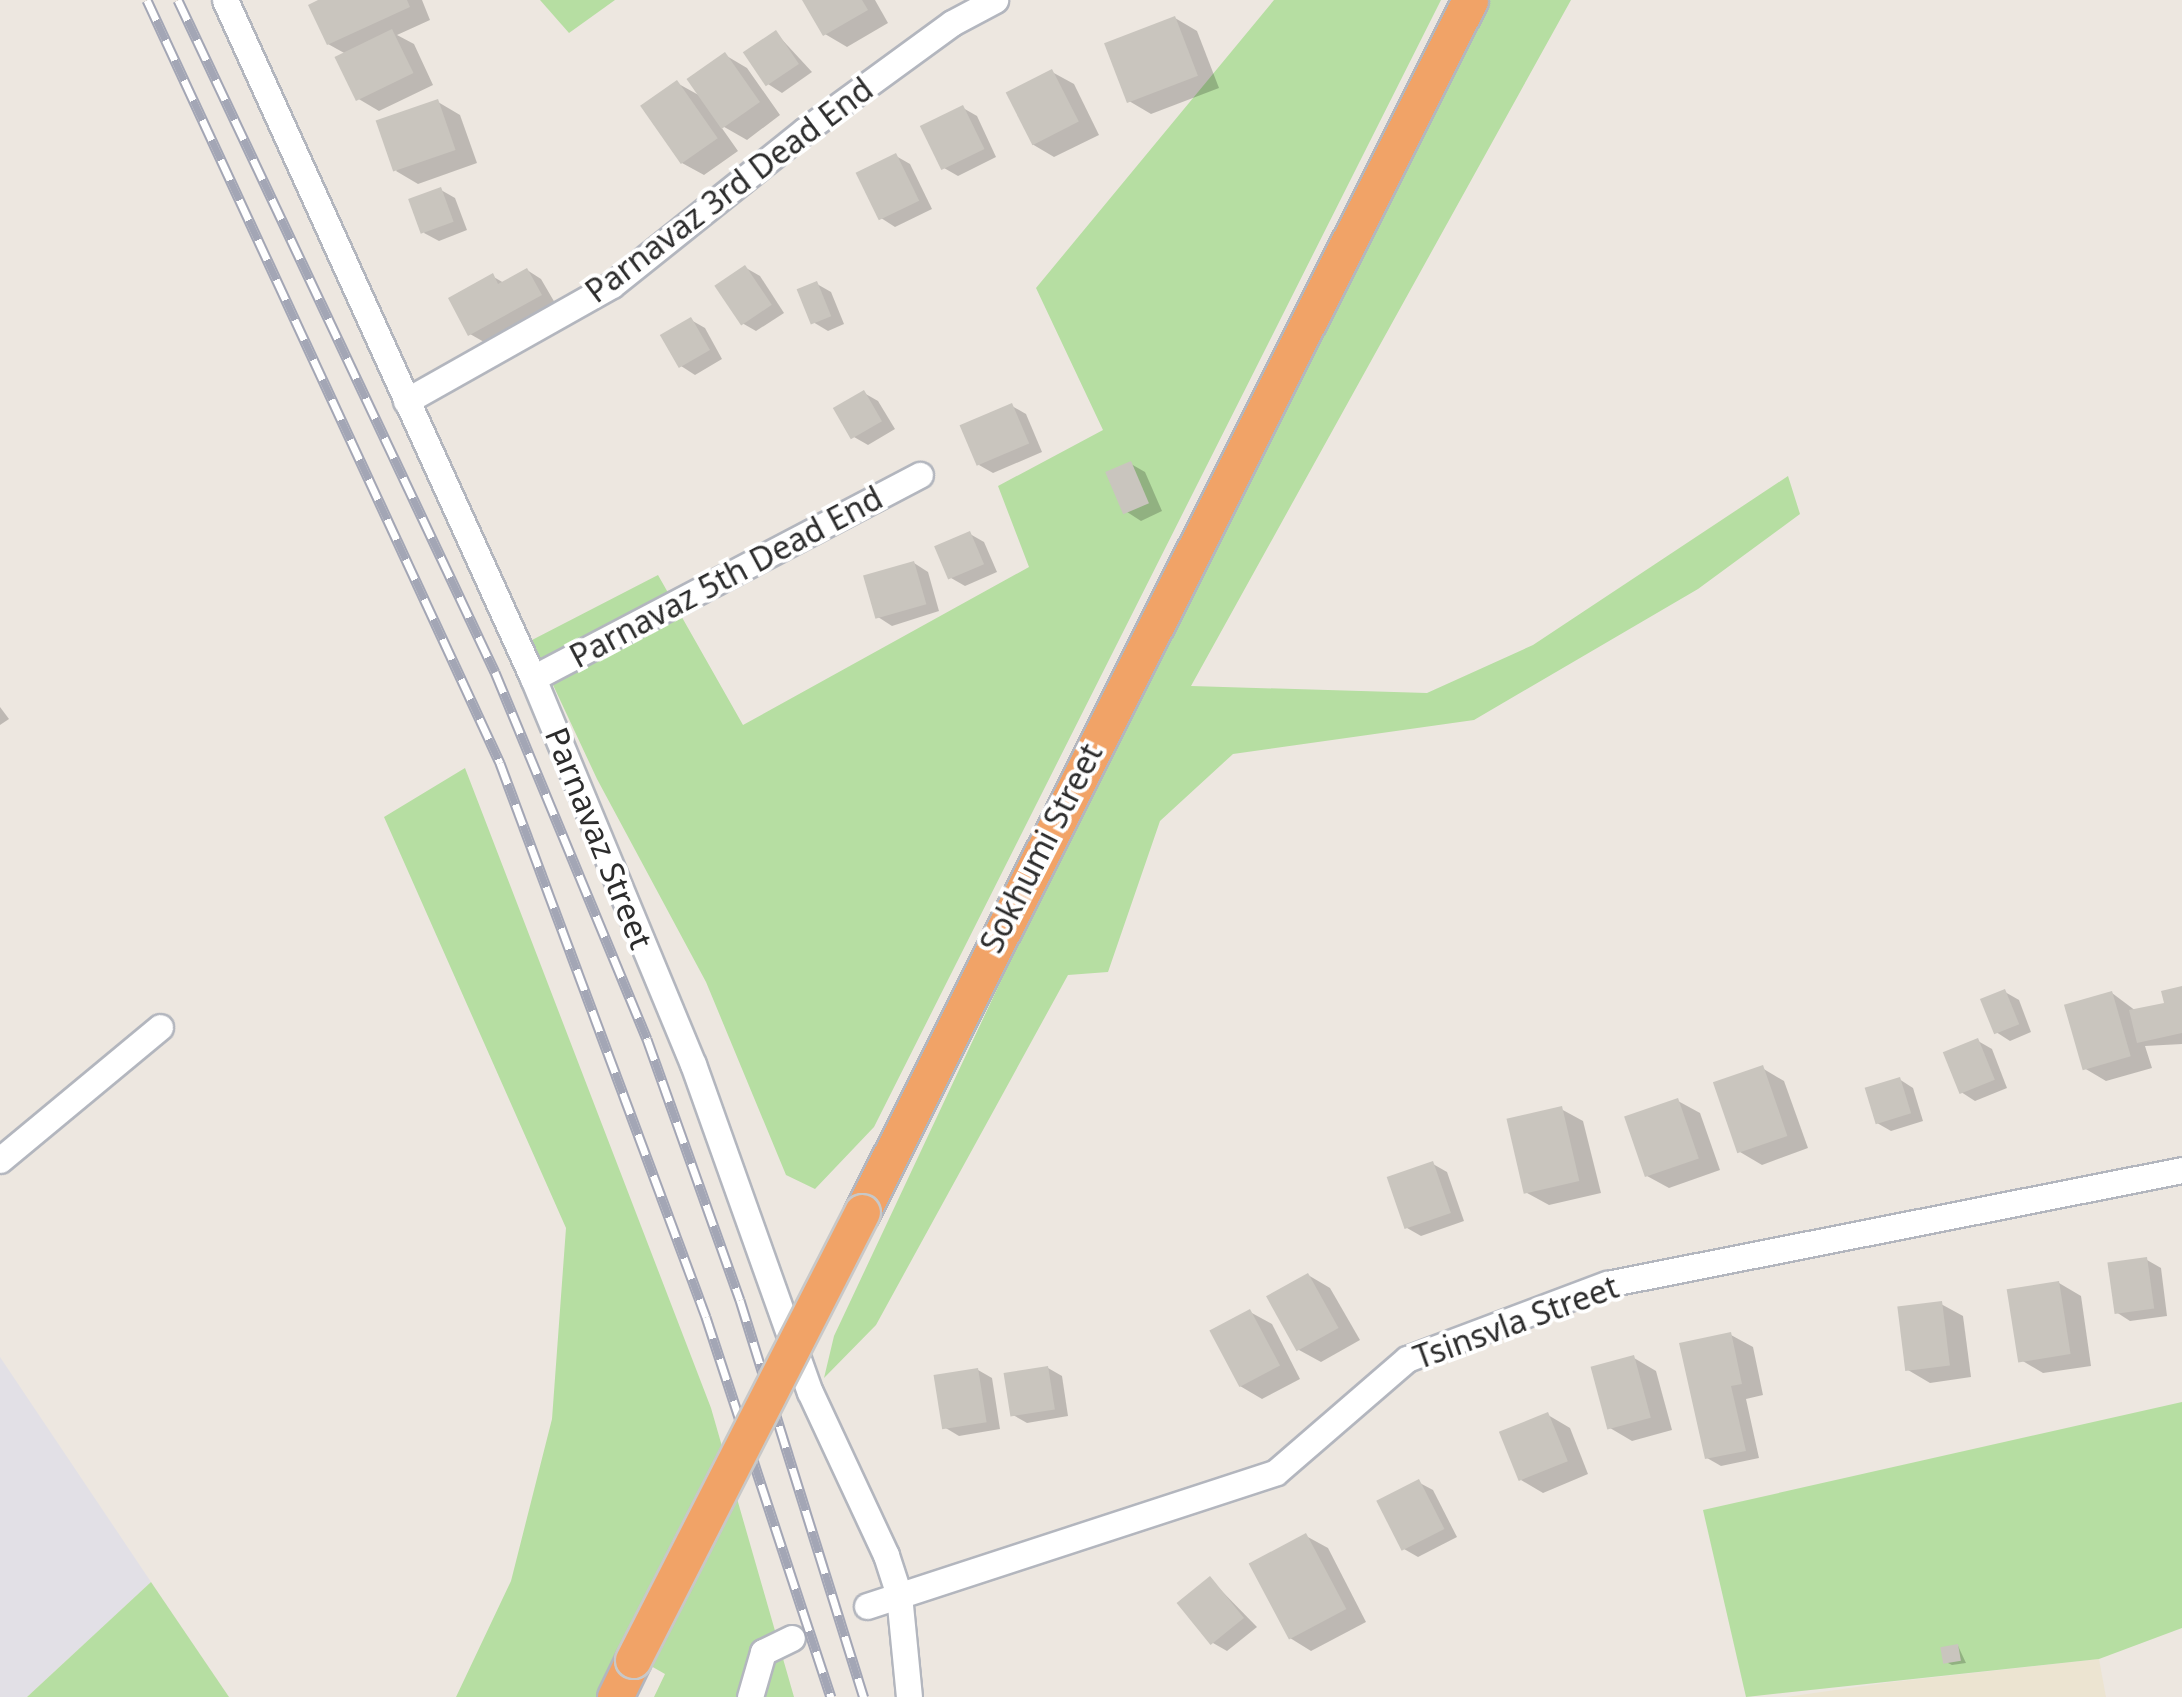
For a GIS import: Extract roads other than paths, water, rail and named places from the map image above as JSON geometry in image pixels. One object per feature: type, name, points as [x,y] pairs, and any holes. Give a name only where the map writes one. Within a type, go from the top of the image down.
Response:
[{"type":"highway","name":"Sokhumi Street","points":[[615,1697],[1470,0]]},
{"type":"street","name":"Parnavaz Street","points":[[225,0],[533,678],[693,1064],[810,1392],[900,1595],[909,1697]]},
{"type":"street","name":"Parnavaz 3rd Dead End","points":[[406,401],[612,285],[804,132],[952,23],[995,0]]},
{"type":"street","name":"Parnavaz 5th Dead End","points":[[533,678],[920,475]]},
{"type":"street","points":[[0,1160],[160,1027]]},
{"type":"street","name":"Tsinsvla Street","points":[[867,1606],[1276,1472],[1407,1359],[1607,1284],[2182,1170]]},
{"type":"street","points":[[750,1697],[764,1652],[792,1638]]},
{"type":"railway","points":[[147,0],[500,763],[706,1317],[831,1697]]},
{"type":"railway","points":[[178,0],[495,672],[647,1039],[740,1300],[864,1697]]}]
